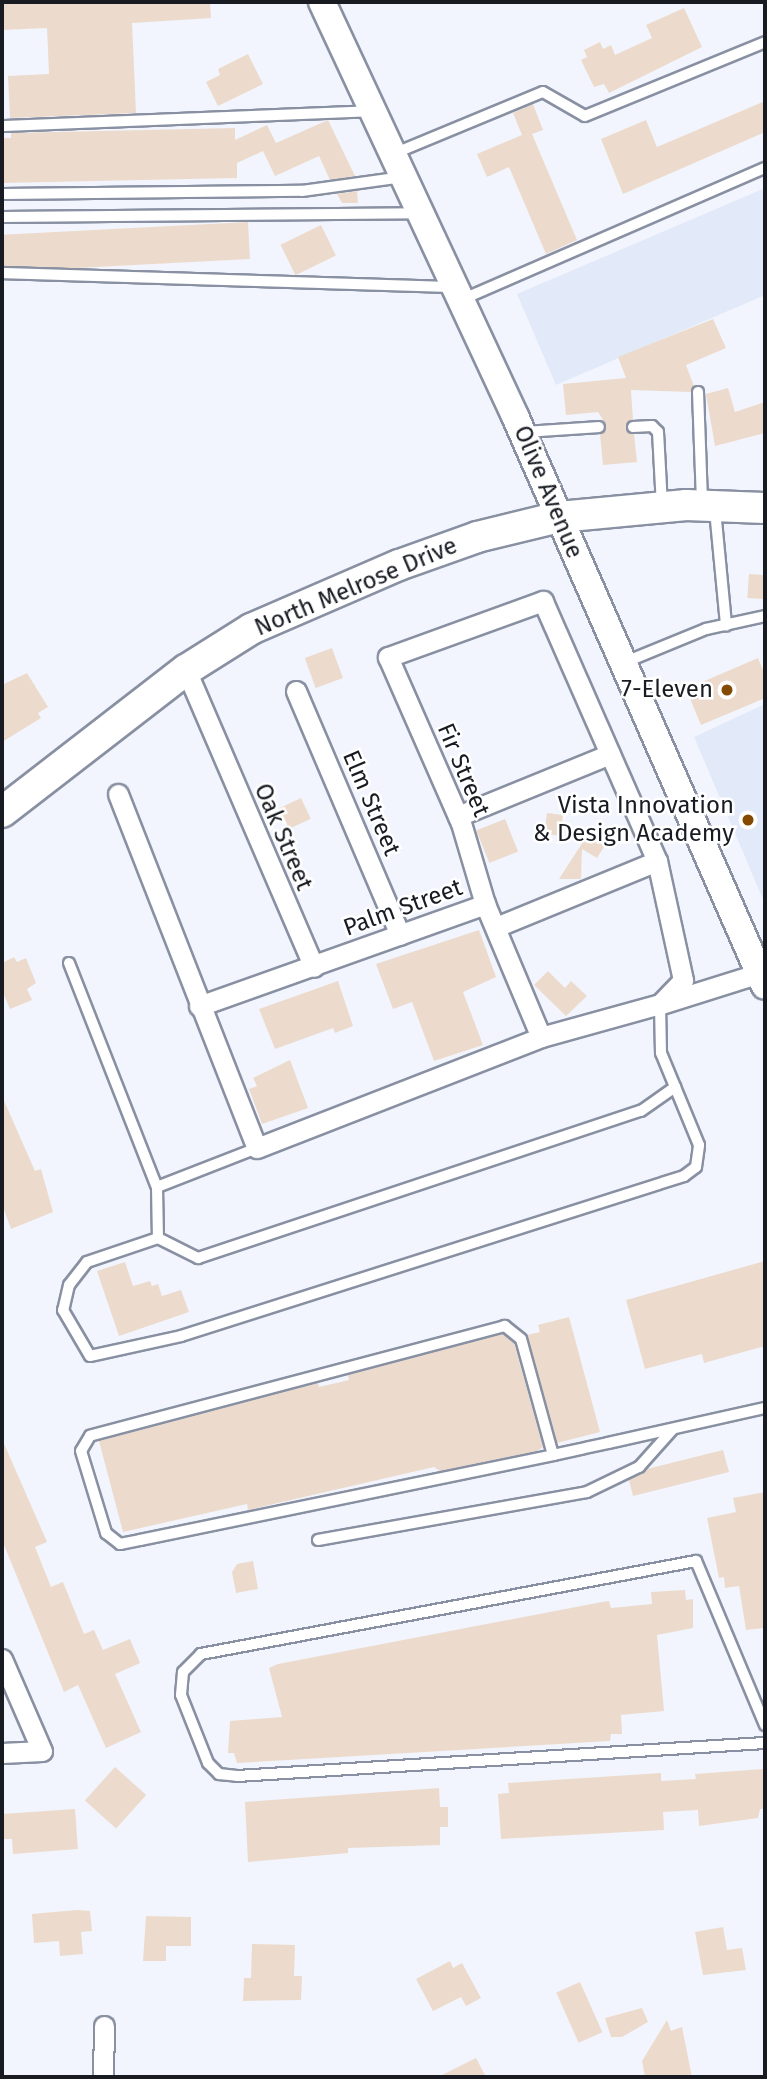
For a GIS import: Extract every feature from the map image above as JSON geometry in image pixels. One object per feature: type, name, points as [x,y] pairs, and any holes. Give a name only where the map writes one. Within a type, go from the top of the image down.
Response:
[{"type":"main road","name":"Olive Avenue","points":[[322,2],[522,433],[762,979]]},
{"type":"main road","name":"North Melrose Drive","points":[[2,813],[186,670],[251,629],[399,565],[477,537],[558,517],[662,507],[765,508]]},
{"type":"street","name":"Fir Street","points":[[485,904],[458,816],[388,657],[543,601],[610,754]]},
{"type":"street","name":"Oak Street","points":[[186,670],[314,967]]},
{"type":"street","name":"Elm Street","points":[[296,691],[400,935]]},
{"type":"street","points":[[458,816],[610,754],[657,861],[683,980],[660,1004]]},
{"type":"street","points":[[118,794],[257,1148],[541,1037],[762,979]]},
{"type":"street","points":[[496,927],[657,861]]},
{"type":"street","name":"Palm Street","points":[[199,1006],[485,904],[541,1037]]},
{"type":"street","points":[[2,1659],[42,1751],[2,1753]]},
{"type":"street","points":[[103,2077],[104,2026]]},
{"type":"lane","points":[[2,194],[302,191],[398,166],[543,92],[585,116],[765,42]]},
{"type":"lane","points":[[2,126],[372,110]]},
{"type":"lane","points":[[2,273],[457,293],[765,168]]},
{"type":"lane","points":[[2,217],[420,213]]},
{"type":"lane","points":[[698,392],[708,506],[726,625]]},
{"type":"lane","points":[[633,427],[652,426],[658,432],[662,507]]},
{"type":"lane","points":[[522,433],[599,427]]},
{"type":"lane","points":[[622,663],[726,625],[765,616]]},
{"type":"lane","points":[[69,963],[157,1186],[158,1238]]},
{"type":"lane","points":[[660,1004],[661,1053],[699,1144],[696,1167],[684,1176],[181,1336],[90,1356],[76,1340],[63,1310],[69,1285],[87,1262],[158,1238],[198,1258],[641,1111],[675,1087]]},
{"type":"lane","points":[[157,1186],[257,1148]]},
{"type":"lane","points":[[553,1455],[520,1339],[505,1326],[90,1436],[81,1451],[106,1533],[120,1544],[553,1455],[765,1408]]},
{"type":"lane","points":[[318,1540],[587,1492],[639,1467],[673,1429]]},
{"type":"lane","points":[[765,1725],[696,1561],[201,1654],[183,1672],[181,1695],[208,1763],[219,1774],[237,1776],[765,1743]]},
{"type":"shaded area","points":[[765,188],[765,295],[556,385],[517,294]]},
{"type":"shaded area","name":"Vista Innovation & Design Academy","points":[[765,704],[765,904],[694,737]]},
{"type":"building","points":[[2,2],[210,2],[211,18],[132,23],[136,113],[10,118],[8,76],[49,74],[47,28],[2,30]]},
{"type":"building","points":[[684,8],[702,47],[609,93],[604,84],[594,87],[581,60],[587,57],[584,50],[600,42],[603,49],[611,45],[615,55],[652,38],[646,25]]},
{"type":"building","points":[[248,54],[263,84],[218,106],[206,82],[220,75],[218,69]]},
{"type":"building","points":[[765,101],[765,132],[623,194],[601,139],[646,120],[657,147]]},
{"type":"building","points":[[533,104],[543,130],[532,134],[577,240],[546,254],[509,167],[487,177],[477,154],[522,135],[513,113]]},
{"type":"building","points":[[328,120],[355,176],[330,180],[319,156],[275,176],[263,151],[237,163],[237,178],[2,183],[2,138],[11,138],[11,133],[235,128],[235,140],[267,125],[276,143]]},
{"type":"building","points":[[357,191],[358,203],[342,203],[337,194]]},
{"type":"building","points":[[248,222],[250,259],[4,272],[2,235]]},
{"type":"building","points":[[321,225],[336,256],[295,275],[281,245]]},
{"type":"building","points":[[713,319],[726,348],[686,365],[694,386],[691,392],[631,390],[633,420],[626,428],[634,434],[637,462],[603,465],[600,434],[605,423],[598,412],[566,415],[563,384],[626,378],[618,357]]},
{"type":"building","points":[[728,388],[735,412],[765,402],[765,433],[715,446],[706,394]]},
{"type":"building","points":[[749,574],[765,575],[763,599],[747,598]]},
{"type":"building","points":[[332,648],[343,678],[316,688],[305,658]]},
{"type":"building","name":"7-Eleven","points":[[758,658],[765,675],[765,698],[701,725],[686,689]]},
{"type":"building","points":[[27,673],[48,707],[38,713],[41,718],[2,742],[2,685]]},
{"type":"building","points":[[301,798],[311,819],[289,829],[279,808]]},
{"type":"building","points":[[547,813],[563,815],[560,836],[544,834]]},
{"type":"building","points":[[505,819],[518,851],[489,863],[476,831]]},
{"type":"building","points":[[590,831],[607,842],[597,858],[582,849],[581,879],[559,879]]},
{"type":"building","points":[[479,930],[496,977],[463,992],[483,1045],[434,1061],[412,1002],[393,1009],[376,964]]},
{"type":"building","points":[[14,957],[17,962],[26,958],[36,983],[27,989],[32,1000],[10,1009],[2,990],[2,963]]},
{"type":"building","points":[[548,971],[565,988],[571,981],[587,996],[566,1016],[534,985]]},
{"type":"building","points":[[338,981],[353,1026],[335,1033],[333,1028],[275,1049],[259,1009]]},
{"type":"building","points":[[290,1060],[308,1108],[262,1124],[249,1089],[257,1086],[253,1078]]},
{"type":"building","points":[[2,1096],[35,1171],[41,1169],[53,1212],[11,1229],[2,1204]]},
{"type":"building","points":[[765,1261],[765,1346],[704,1363],[702,1354],[645,1369],[626,1300]]},
{"type":"building","points":[[125,1262],[133,1286],[150,1281],[152,1286],[158,1284],[162,1296],[181,1290],[189,1312],[119,1336],[97,1271]]},
{"type":"building","points":[[569,1317],[600,1432],[557,1443],[527,1335],[540,1332],[538,1325]]},
{"type":"building","points":[[503,1334],[514,1343],[543,1447],[537,1451],[440,1471],[434,1467],[248,1510],[247,1504],[123,1532],[99,1441],[318,1383],[319,1387],[349,1380],[348,1375]]},
{"type":"building","points":[[2,1439],[47,1542],[35,1547],[51,1587],[63,1582],[84,1634],[94,1630],[103,1650],[130,1639],[140,1663],[115,1674],[141,1732],[106,1748],[78,1685],[64,1692],[2,1540]]},
{"type":"building","points":[[723,1450],[729,1472],[633,1496],[629,1480],[647,1469]]},
{"type":"building","points":[[765,1492],[765,1628],[746,1630],[739,1586],[725,1588],[724,1577],[719,1578],[707,1518],[736,1512],[733,1498]]},
{"type":"building","points":[[253,1561],[258,1589],[236,1593],[232,1572],[237,1564]]},
{"type":"building","points":[[685,1590],[686,1600],[693,1599],[693,1628],[657,1635],[664,1711],[621,1715],[622,1734],[611,1734],[610,1741],[237,1763],[234,1753],[228,1753],[230,1721],[282,1717],[269,1668],[278,1664],[602,1602],[609,1601],[611,1608],[652,1604],[651,1592]]},
{"type":"building","points":[[115,1767],[146,1795],[116,1829],[85,1800]]},
{"type":"building","points":[[763,1769],[765,1809],[760,1809],[758,1818],[699,1826],[698,1810],[663,1812],[664,1830],[501,1839],[498,1794],[509,1793],[508,1783],[661,1773],[661,1781],[696,1779],[695,1774]]},
{"type":"building","points":[[439,1788],[440,1807],[448,1807],[448,1827],[440,1827],[440,1845],[348,1848],[348,1853],[248,1862],[245,1802]]},
{"type":"building","points":[[75,1809],[78,1849],[13,1854],[12,1839],[2,1839],[2,1814]]},
{"type":"building","points":[[90,1911],[92,1931],[81,1932],[83,1954],[60,1956],[59,1941],[34,1943],[32,1914]]},
{"type":"building","points":[[146,1916],[191,1917],[191,1946],[166,1946],[166,1961],[143,1961]]},
{"type":"building","points":[[723,1927],[727,1950],[742,1948],[746,1970],[703,1975],[695,1932]]},
{"type":"building","points":[[252,1944],[295,1945],[294,1976],[302,1976],[301,2000],[243,2001],[244,1978],[251,1978]]},
{"type":"building","points":[[450,1961],[453,1968],[462,1963],[481,1998],[466,2006],[461,1997],[433,2011],[416,1979]]},
{"type":"building","points":[[580,1982],[602,2032],[579,2043],[556,1993]]},
{"type":"building","points":[[642,2008],[648,2022],[622,2037],[611,2037],[605,2018]]},
{"type":"building","points":[[667,2020],[671,2031],[682,2027],[692,2077],[645,2077],[642,2061]]},
{"type":"building","points":[[476,2058],[486,2077],[438,2077]]},
{"type":"place","name":"7-Eleven","points":[[727,690]]},
{"type":"place","name":"Vista Innovation & Design Academy","points":[[748,820]]}]
